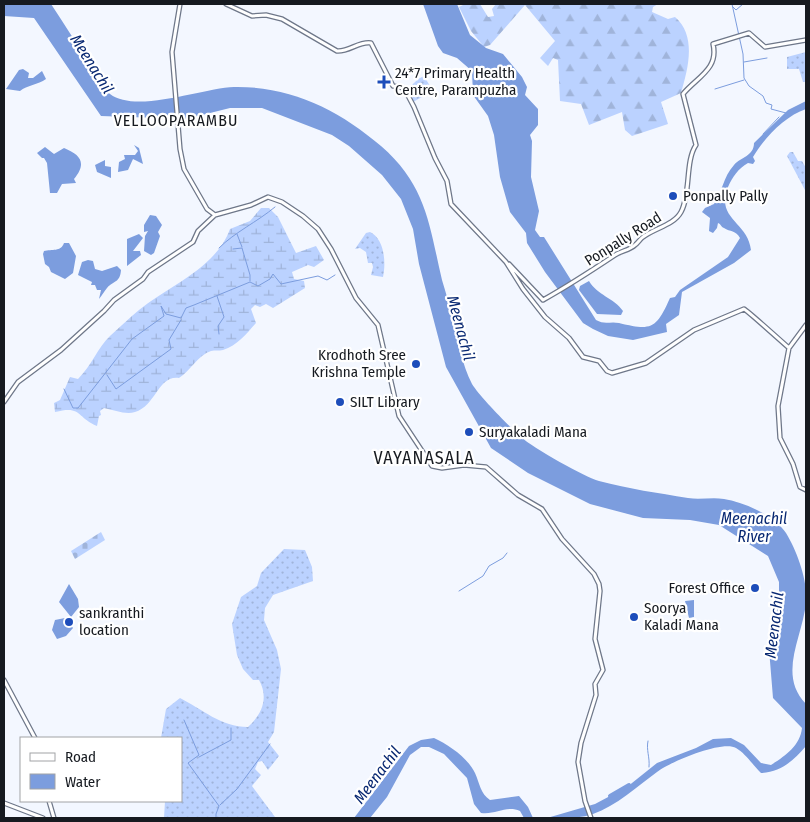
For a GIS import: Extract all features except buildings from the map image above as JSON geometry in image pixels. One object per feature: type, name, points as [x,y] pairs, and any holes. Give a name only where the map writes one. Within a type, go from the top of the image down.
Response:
[{"type":"main road","points":[[180,4],[172,45],[174,90],[184,169],[207,209],[215,215]]},
{"type":"main road","points":[[226,4],[252,16],[266,15],[282,18],[337,52],[342,52],[364,43],[371,43],[393,86],[404,88],[414,107],[435,158],[447,181],[451,204],[506,262],[523,289],[545,317],[569,338],[583,357],[600,361],[609,372],[646,364],[694,330],[744,310],[752,313],[758,322],[789,348]]},
{"type":"main road","name":"Ponpally Road","points":[[506,262],[543,300],[588,274],[615,255],[636,245],[644,236],[668,223],[681,212],[690,176],[693,149],[696,145],[683,94],[712,64],[714,51],[712,44],[750,33],[765,47],[806,40]]},
{"type":"main road","points":[[4,402],[18,382],[61,350],[104,312],[114,300],[143,279],[148,272],[193,242],[198,231],[215,215],[252,205],[268,197],[282,202],[318,229],[331,248],[356,298],[378,325],[399,416],[432,466],[442,468],[464,465],[486,467],[518,496],[542,509],[562,539],[594,574],[600,591],[595,639],[603,670],[595,684],[596,695],[581,743],[578,762],[585,801],[591,817]]},
{"type":"main road","points":[[806,325],[789,348],[778,406],[780,438],[793,464],[800,488],[806,490]]},
{"type":"main road","points":[[4,680],[33,737]]},
{"type":"main road","points":[[4,802],[43,818]]},
{"type":"main road","points":[[49,802],[54,818]]},
{"type":"green space","points":[[465,4],[480,4],[488,17],[494,16],[492,9],[496,4],[658,4],[653,7],[652,12],[668,19],[675,17],[682,25],[686,34],[689,53],[681,93],[661,102],[668,124],[632,136],[625,130],[622,112],[589,125],[581,104],[560,101],[558,60],[553,58],[548,66],[540,58],[555,41],[525,5],[490,45],[484,47],[471,31],[459,7]]},
{"type":"green space","points":[[806,52],[806,82],[803,82],[799,69],[787,69],[787,57]]},
{"type":"green space","points":[[424,76],[433,91],[413,102],[407,90]]},
{"type":"green space","points":[[790,152],[793,152],[798,161],[802,161],[806,168],[806,192],[787,156]]},
{"type":"green space","points":[[261,208],[269,208],[278,217],[296,253],[316,246],[324,260],[314,267],[308,265],[292,272],[294,279],[304,281],[305,288],[273,308],[266,304],[260,307],[255,305],[251,309],[256,323],[241,339],[228,348],[206,353],[179,378],[172,378],[166,381],[142,409],[128,413],[104,408],[100,411],[101,415],[99,416],[97,426],[75,411],[64,410],[55,412],[54,403],[60,400],[70,377],[78,379],[110,336],[139,310],[203,265],[223,243],[230,229],[250,221]]},
{"type":"green space","points":[[370,232],[379,240],[383,252],[383,277],[371,275],[373,267],[372,263],[368,263],[366,252],[360,248],[355,249],[366,233]]},
{"type":"green space","points":[[101,532],[105,540],[75,559],[71,551]]},
{"type":"green space","points":[[284,549],[305,550],[312,567],[313,581],[273,595],[265,608],[264,620],[277,650],[281,669],[274,732],[268,742],[279,756],[268,770],[262,761],[258,762],[255,769],[261,775],[252,786],[275,817],[164,818],[165,802],[182,802],[182,737],[161,737],[166,709],[180,698],[220,721],[248,727],[260,711],[264,699],[262,687],[259,680],[253,680],[243,669],[237,655],[232,624],[241,597],[257,586],[261,573]]},
{"type":"water","name":"Meenachil River","points":[[4,4],[51,4],[103,87],[110,94],[122,99],[152,101],[234,87],[275,91],[294,96],[331,111],[348,121],[381,146],[408,176],[424,207],[461,353],[472,384],[488,404],[516,432],[547,455],[599,481],[632,489],[688,498],[720,498],[732,501],[750,507],[767,516],[786,533],[801,566],[806,594],[804,615],[792,668],[793,680],[806,704],[806,746],[781,768],[761,773],[736,748],[729,746],[708,749],[664,768],[618,801],[593,814],[582,817],[547,818],[595,804],[627,787],[657,763],[696,748],[713,739],[731,738],[744,745],[761,763],[771,765],[795,745],[802,728],[773,698],[769,649],[779,600],[779,582],[768,556],[719,525],[690,520],[643,518],[590,504],[528,473],[491,448],[446,367],[419,264],[413,229],[401,199],[382,175],[349,146],[332,135],[262,108],[230,108],[186,119],[101,116],[34,18],[4,16]]},
{"type":"water","points":[[423,4],[457,4],[470,35],[486,48],[503,54],[522,77],[527,87],[525,95],[538,109],[538,125],[530,135],[532,141],[531,177],[539,211],[535,230],[540,237],[544,237],[596,320],[602,322],[639,327],[652,325],[661,316],[670,298],[675,297],[680,290],[728,257],[740,238],[737,234],[723,228],[718,223],[713,233],[709,231],[710,218],[702,212],[705,208],[714,204],[730,170],[737,162],[750,154],[754,143],[788,110],[806,101],[806,109],[790,117],[769,135],[753,157],[755,161],[753,164],[748,163],[741,168],[728,187],[725,198],[726,206],[729,214],[749,241],[751,250],[734,263],[682,292],[679,315],[666,324],[667,332],[633,340],[608,336],[583,323],[545,272],[527,243],[526,233],[510,212],[500,177],[494,135],[488,116],[473,95],[472,71],[457,58],[443,53],[438,46]]},
{"type":"water","points":[[23,69],[29,73],[28,78],[33,78],[42,71],[46,79],[20,91],[6,89],[19,70]]},
{"type":"water","points":[[134,145],[139,148],[143,164],[133,159],[128,170],[118,172],[119,162],[125,159],[124,155],[135,155],[138,151]]},
{"type":"water","points":[[45,147],[54,154],[64,148],[75,154],[80,160],[80,168],[74,179],[76,183],[62,184],[57,193],[50,193],[47,163],[37,153]]},
{"type":"water","points":[[105,160],[105,166],[111,167],[111,178],[97,172],[95,165]]},
{"type":"water","points":[[150,215],[156,216],[162,225],[158,232],[160,236],[154,253],[151,255],[144,251],[145,236],[148,231],[144,232],[144,225]]},
{"type":"water","points":[[139,234],[143,238],[133,251],[140,251],[141,255],[127,266],[127,239]]},
{"type":"water","points":[[64,243],[69,243],[76,256],[73,273],[65,279],[51,272],[45,264],[43,254],[44,251],[61,248]]},
{"type":"water","points":[[93,261],[95,269],[102,271],[117,266],[121,270],[118,279],[107,288],[99,299],[101,290],[97,290],[95,285],[91,285],[92,282],[78,275],[82,262]]},
{"type":"water","points":[[589,281],[596,290],[623,311],[621,315],[597,314],[579,290],[580,286]]},
{"type":"water","points":[[69,584],[78,599],[79,607],[71,617],[59,602]]},
{"type":"water","points":[[694,600],[694,617],[689,618],[685,601]]},
{"type":"water","points":[[65,618],[73,628],[66,636],[57,639],[52,630],[55,620]]},
{"type":"water","points":[[434,738],[452,748],[468,762],[475,773],[482,791],[490,800],[519,796],[528,807],[533,818],[524,818],[520,811],[515,809],[481,813],[474,804],[467,778],[444,754],[429,747],[421,747],[410,755],[387,797],[370,818],[354,818],[409,746],[421,740]]},
{"type":"waterway","points":[[732,4],[743,54],[744,78],[749,86],[763,96],[766,103],[772,105],[771,109],[786,113]]},
{"type":"waterway","points":[[733,7],[736,10],[743,4]]},
{"type":"waterway","points":[[744,62],[767,58]]},
{"type":"waterway","points":[[715,89],[744,80]]},
{"type":"waterway","points":[[763,134],[779,117]]},
{"type":"waterway","points":[[219,248],[275,207]]},
{"type":"waterway","points":[[237,234],[242,247]]},
{"type":"waterway","points":[[233,249],[242,248],[250,281]]},
{"type":"waterway","points":[[64,389],[73,408],[78,408],[132,339],[164,316],[161,306],[166,314],[181,318],[186,308],[250,282],[258,286],[270,279],[273,274],[281,284],[318,276],[327,280],[335,275]]},
{"type":"waterway","points":[[217,296],[224,317],[218,326],[219,334]]},
{"type":"waterway","points":[[107,375],[116,389],[171,349],[169,340],[181,320]]},
{"type":"waterway","points":[[459,591],[483,576],[489,566],[503,558],[507,553]]},
{"type":"waterway","points":[[184,720],[199,755],[188,763],[219,806],[216,818]]},
{"type":"waterway","points":[[199,757],[231,740],[231,728]]},
{"type":"waterway","points":[[648,741],[649,767]]},
{"type":"waterway","points":[[220,805],[237,789],[270,744]]},
{"type":"waterway","name":"Meenachil","points":[[610,796],[629,785]]},
{"type":"place","name":"24*7 Primary Health Centre, Parampuzha","points":[[384,82]]},
{"type":"place","name":"Ponpally Pally","points":[[673,196]]},
{"type":"place","name":"Krodhoth Sree Krishna Temple","points":[[416,364]]},
{"type":"place","name":"SILT Library","points":[[340,402]]},
{"type":"place","name":"Suryakaladi Mana","points":[[469,432]]},
{"type":"place","name":"Forest Office","points":[[755,588]]},
{"type":"place","name":"Soorya Kaladi Mana","points":[[634,617]]},
{"type":"place","name":"sankranthi location","points":[[69,622]]},
{"type":"district","name":"VELLOOPARAMBU","points":[[176,120]]},
{"type":"district","name":"VAYANASALA","points":[[424,458]]}]
